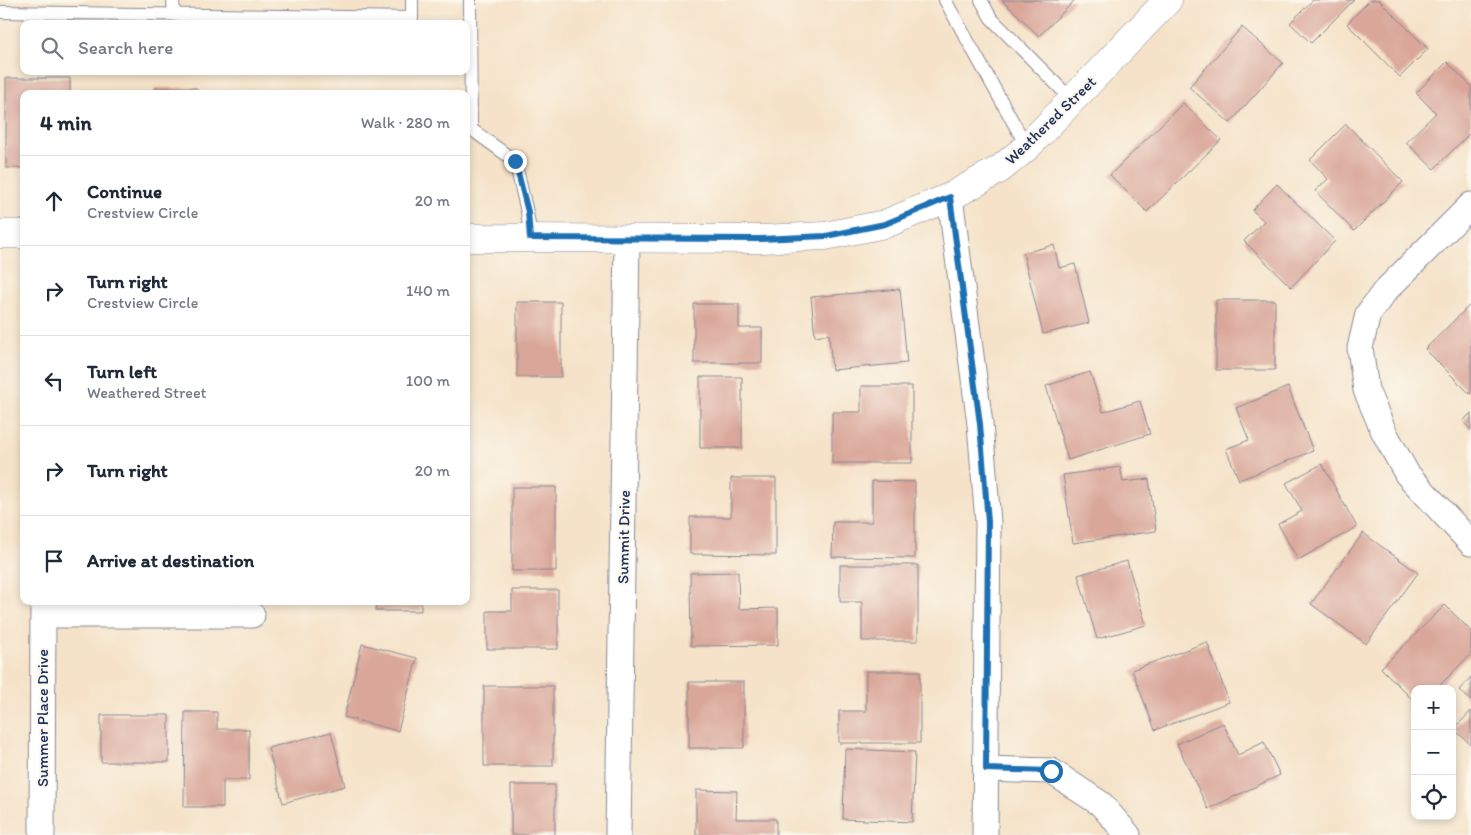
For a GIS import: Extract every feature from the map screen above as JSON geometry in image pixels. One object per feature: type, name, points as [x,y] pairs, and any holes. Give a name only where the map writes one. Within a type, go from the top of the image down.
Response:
[{"type":"street","name":"Weathered Street","points":[[470,238],[761,239],[826,236],[885,224],[950,197],[1000,170],[1027,147],[1168,0]]},
{"type":"street","points":[[950,197],[980,424],[988,522],[985,835]]},
{"type":"street","points":[[1471,205],[1385,291],[1368,314],[1360,348],[1366,390],[1384,432],[1407,474],[1471,543]]},
{"type":"street","points":[[0,234],[20,234]]},
{"type":"street","name":"Summit Drive","points":[[618,835],[627,239]]},
{"type":"street","points":[[43,608],[252,615]]},
{"type":"street","name":"Summer Place Drive","points":[[42,835],[43,608]]},
{"type":"street","points":[[986,769],[1051,771],[1101,804],[1128,835]]},
{"type":"lane","points":[[173,0],[174,15]]},
{"type":"lane","points":[[0,12],[412,18],[412,0]]},
{"type":"lane","points":[[470,0],[471,129],[515,161],[528,212],[530,238]]},
{"type":"lane","points":[[946,0],[1027,147]]},
{"type":"lane","points":[[981,0],[991,18],[1072,100]]},
{"type":"building","points":[[1002,0],[1075,0],[1039,36]]},
{"type":"building","points":[[1313,0],[1354,0],[1311,43],[1290,23]]},
{"type":"building","points":[[1370,0],[1379,0],[1428,49],[1400,77],[1347,24]]},
{"type":"building","points":[[1242,27],[1283,63],[1230,123],[1189,87]]},
{"type":"building","points":[[1447,62],[1471,86],[1471,132],[1434,169],[1406,142],[1436,113],[1416,93]]},
{"type":"building","points":[[6,78],[70,78],[70,90],[20,90],[20,168],[6,168]]},
{"type":"building","points":[[155,88],[197,88],[197,90],[155,90]]},
{"type":"building","points":[[1183,103],[1221,140],[1147,212],[1110,175]]},
{"type":"building","points":[[1346,124],[1403,182],[1354,231],[1315,191],[1328,179],[1310,160]]},
{"type":"building","points":[[1277,184],[1335,241],[1291,287],[1244,241],[1264,221],[1252,210]]},
{"type":"building","points":[[1054,245],[1059,268],[1075,264],[1089,323],[1043,334],[1023,253]]},
{"type":"building","points":[[900,289],[907,363],[832,370],[829,334],[815,336],[811,297]]},
{"type":"building","points":[[1216,300],[1275,300],[1275,370],[1216,370]]},
{"type":"building","points":[[517,302],[561,302],[561,377],[517,377]]},
{"type":"building","points":[[694,304],[739,304],[739,328],[762,328],[762,363],[694,363]]},
{"type":"building","points":[[1471,304],[1471,392],[1470,394],[1425,349]]},
{"type":"building","points":[[1090,372],[1103,412],[1140,401],[1150,434],[1068,460],[1046,386]]},
{"type":"building","points":[[700,377],[742,377],[742,448],[700,448]]},
{"type":"building","points":[[861,386],[912,386],[912,463],[832,463],[832,412],[861,412]]},
{"type":"building","points":[[1288,387],[1313,451],[1239,480],[1226,449],[1249,440],[1236,408]]},
{"type":"building","points":[[1471,413],[1471,430],[1463,421]]},
{"type":"building","points":[[1322,464],[1357,527],[1298,560],[1278,524],[1302,511],[1286,483]]},
{"type":"building","points":[[1120,467],[1123,482],[1149,479],[1156,531],[1073,543],[1063,475]]},
{"type":"building","points":[[731,478],[776,478],[776,555],[690,554],[690,517],[731,517]]},
{"type":"building","points":[[872,481],[915,482],[915,558],[832,557],[833,522],[872,522]]},
{"type":"building","points":[[512,487],[556,487],[556,571],[512,571]]},
{"type":"building","points":[[1363,533],[1418,573],[1366,644],[1311,604]]},
{"type":"building","points":[[1127,561],[1146,625],[1097,639],[1078,575]]},
{"type":"building","points":[[840,565],[918,565],[918,641],[862,641],[862,602],[840,602]]},
{"type":"building","points":[[738,572],[739,609],[778,608],[778,645],[691,646],[690,573]]},
{"type":"building","points":[[512,590],[558,590],[558,649],[487,649],[487,611],[512,611]]},
{"type":"building","points":[[376,605],[421,605],[421,611],[376,611]]},
{"type":"building","points":[[1445,605],[1471,631],[1471,654],[1440,685],[1411,685],[1411,698],[1381,668]]},
{"type":"building","points":[[1207,642],[1229,702],[1155,730],[1132,670]]},
{"type":"building","points":[[362,644],[417,658],[398,731],[344,717]]},
{"type":"building","points":[[866,671],[920,671],[920,743],[839,743],[839,711],[866,711]]},
{"type":"building","points":[[1471,677],[1471,701],[1459,690]]},
{"type":"building","points":[[689,682],[744,682],[744,748],[689,748]]},
{"type":"building","points":[[484,686],[553,686],[553,766],[484,766]]},
{"type":"building","points":[[1471,711],[1471,745],[1456,731],[1456,727]]},
{"type":"building","points":[[185,712],[217,712],[217,729],[249,729],[249,780],[223,780],[223,807],[184,807]]},
{"type":"building","points":[[101,715],[169,715],[169,762],[101,762]]},
{"type":"building","points":[[1223,723],[1238,755],[1264,742],[1280,775],[1208,809],[1177,744]]},
{"type":"building","points":[[331,732],[345,786],[283,803],[268,748]]},
{"type":"building","points":[[845,749],[915,752],[912,822],[843,819]]},
{"type":"building","points":[[511,785],[555,785],[555,835],[511,835]]},
{"type":"building","points":[[696,790],[737,791],[736,819],[776,819],[776,835],[696,835]]},
{"type":"route","points":[[515,161],[528,212],[530,238],[761,239],[826,236],[885,224],[950,197],[980,424],[988,522],[986,769],[1051,771]]}]
